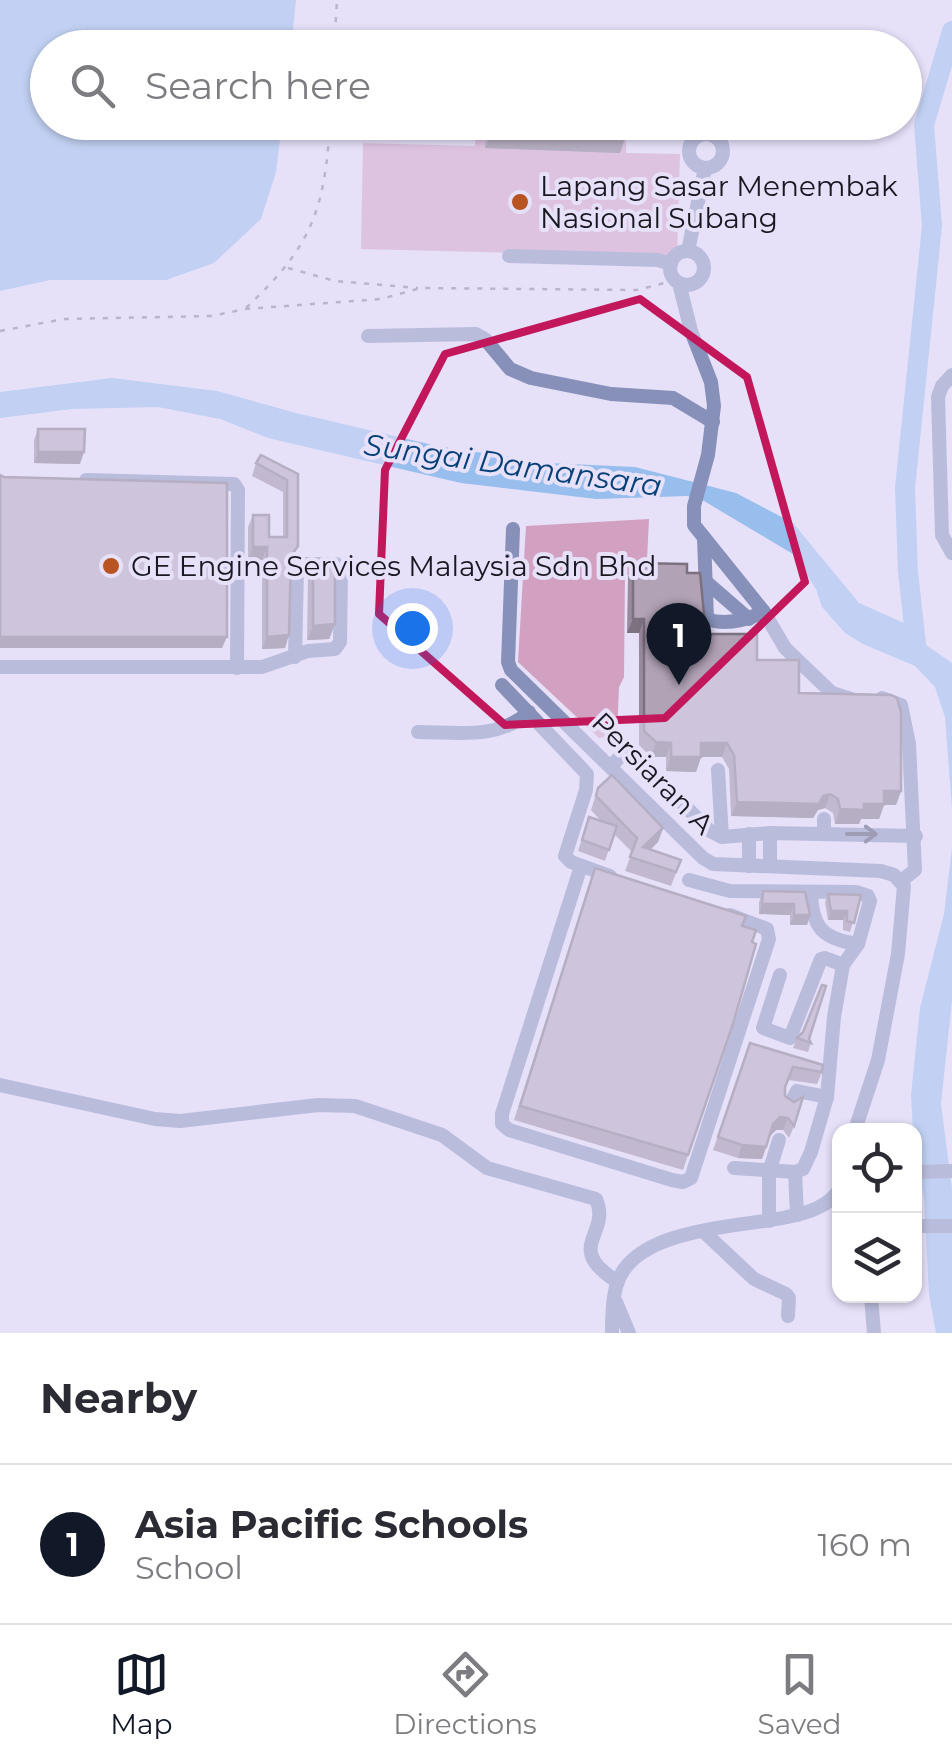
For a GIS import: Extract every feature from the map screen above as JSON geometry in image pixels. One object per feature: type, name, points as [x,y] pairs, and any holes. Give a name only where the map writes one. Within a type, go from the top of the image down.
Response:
[{"type":"street","points":[[693,140],[689,156],[705,168],[718,162],[722,150],[717,140]]},
{"type":"street","points":[[688,251],[705,168]]},
{"type":"street","points":[[509,256],[658,260],[675,275],[692,284],[704,272],[702,260],[688,251],[677,254],[675,275],[711,382],[713,422],[692,520],[764,612],[785,648],[832,693],[846,699],[888,699],[901,705],[909,744],[908,835],[915,870],[902,881],[905,897],[898,954],[878,1060],[857,1123]]},
{"type":"street","points":[[368,336],[481,335],[510,369],[530,378],[611,394],[673,398],[713,422]]},
{"type":"street","points":[[952,376],[942,386],[938,398],[946,429],[947,535],[952,553]]},
{"type":"street","points":[[75,480],[234,484],[238,508],[237,668]]},
{"type":"street","name":"Persiaran A","points":[[512,529],[508,662],[511,670],[713,864],[881,871],[902,881]]},
{"type":"street","points":[[704,538],[707,619],[750,619],[764,612]]},
{"type":"street","points":[[0,667],[237,668],[272,666],[308,652],[336,650],[340,645],[341,572],[336,564],[305,564],[298,568],[295,656]]},
{"type":"street","points":[[704,580],[750,619]]},
{"type":"street","points":[[502,685],[587,774],[586,790],[566,856],[581,866],[630,882]]},
{"type":"street","points":[[418,732],[497,732],[528,712]]},
{"type":"street","points":[[611,766],[622,755],[633,754],[710,832],[722,837],[824,826],[908,835]]},
{"type":"street","points":[[718,770],[722,837]]},
{"type":"street","points":[[664,818],[680,801]]},
{"type":"street","points":[[749,834],[749,866]]},
{"type":"street","points":[[770,834],[770,866]]},
{"type":"street","points":[[581,866],[502,1124],[509,1130],[683,1182],[691,1178],[696,1168],[770,933],[713,909]]},
{"type":"street","points":[[690,880],[730,891],[856,892],[868,896],[870,901],[858,944],[843,966],[826,1097],[808,1162],[795,1172],[734,1168]]},
{"type":"street","points":[[811,892],[812,916],[820,928],[838,942],[858,944]]},
{"type":"street","points":[[780,975],[763,1028],[790,1038],[820,959],[843,966]]},
{"type":"street","points":[[738,1042],[756,1047]]},
{"type":"street","points":[[811,1065],[829,1070]]},
{"type":"street","points":[[0,1086],[180,1121],[318,1105],[355,1106],[442,1135],[487,1168],[596,1199],[599,1212],[590,1253],[598,1268],[618,1282]]},
{"type":"street","points":[[790,1104],[797,1091],[826,1097]]},
{"type":"street","points":[[769,1222],[769,1172],[779,1140]]},
{"type":"street","points":[[922,1172],[952,1171]]},
{"type":"street","points":[[795,1172],[796,1215]]},
{"type":"street","points":[[612,1333],[618,1282],[634,1258],[646,1249],[680,1236],[832,1207]]},
{"type":"street","points":[[922,1226],[952,1226]]},
{"type":"street","points":[[704,1232],[754,1279],[786,1294],[788,1316]]},
{"type":"street","points":[[616,1302],[629,1333]]},
{"type":"street","points":[[872,1303],[874,1333]]},
{"type":"path","points":[[335,30],[336,0]]},
{"type":"path","points":[[245,309],[286,268],[310,232],[326,175],[329,140]]},
{"type":"path","points":[[286,268],[336,281],[421,288],[637,290],[660,286],[675,275]]},
{"type":"path","points":[[0,331],[64,319],[212,316],[245,309],[380,298],[421,288]]},
{"type":"highlighted area","points":[[640,299],[747,377],[805,582],[665,718],[505,725],[379,614],[385,470],[445,354]]},
{"type":"shaded area","name":"Lapang Sasar Menembak Nasional Subang","points":[[475,140],[626,140],[626,153],[680,154],[677,257],[361,249],[363,143],[475,146]]},
{"type":"shaded area","points":[[649,519],[647,560],[696,574],[625,575],[624,677],[619,687],[617,736],[599,738],[518,662],[526,526]]},
{"type":"water","points":[[0,0],[296,0],[293,30],[30,30],[30,140],[280,140],[276,172],[261,219],[214,263],[166,280],[50,280],[0,291]]},
{"type":"water","name":"Sungai Damansara","points":[[112,378],[217,391],[437,446],[549,463],[635,467],[736,493],[793,523],[859,603],[913,627],[923,643],[952,663],[952,809],[945,717],[935,687],[915,666],[845,633],[822,607],[816,589],[793,554],[704,501],[687,496],[596,499],[461,483],[268,438],[220,419],[158,407],[72,409],[0,418],[0,392]]},
{"type":"water","points":[[952,848],[952,1001],[941,1104],[952,1189],[952,1333],[936,1333],[929,1294],[922,1123],[913,1123],[911,1095],[920,1008],[944,914]]},
{"type":"building","points":[[38,429],[85,429],[84,452],[38,452]]},
{"type":"building","points":[[261,455],[298,474],[298,546],[291,556],[289,635],[267,637],[267,547],[253,547],[253,515],[269,515],[269,537],[287,537],[287,480],[256,463]]},
{"type":"building","name":"GE Engine Services Malaysia Sdn Bhd","points":[[0,475],[227,483],[227,637],[0,637]]},
{"type":"building","points":[[313,560],[335,560],[335,624],[313,626]]},
{"type":"building","points":[[633,563],[687,564],[687,573],[700,573],[706,634],[757,634],[757,660],[799,660],[799,693],[897,698],[901,712],[901,791],[884,791],[884,804],[864,804],[864,810],[840,809],[838,799],[830,794],[823,796],[819,804],[737,802],[734,755],[727,743],[701,743],[701,757],[671,757],[671,743],[656,742],[644,731],[644,619],[633,619]]},
{"type":"building","points":[[612,775],[663,828],[643,847],[681,860],[676,872],[630,857],[637,838],[596,796],[598,788]]},
{"type":"building","points":[[589,817],[617,826],[609,850],[582,840]]},
{"type":"building","points":[[595,868],[746,916],[742,926],[756,930],[752,942],[756,944],[733,1024],[688,1155],[520,1106]]},
{"type":"building","points":[[763,891],[805,892],[810,915],[794,915],[794,904],[762,904]]},
{"type":"building","points":[[828,894],[861,895],[854,923],[847,921],[847,911],[831,911]]},
{"type":"building","points":[[822,985],[826,986],[811,1043],[797,1038]]},
{"type":"building","points":[[750,1043],[823,1065],[822,1072],[793,1067],[785,1096],[794,1102],[803,1097],[794,1126],[788,1118],[780,1117],[773,1124],[766,1147],[718,1137]]},
{"type":"waterway","points":[[917,653],[908,572],[905,488],[932,226],[924,125],[952,31]]},
{"type":"place","name":"Lapang Sasar Menembak Nasional Subang","points":[[520,202]]},
{"type":"place","name":"GE Engine Services Malaysia Sdn Bhd","points":[[111,566]]},
{"type":"place","name":"Asia Pacific Schools","points":[[679,685]]}]
